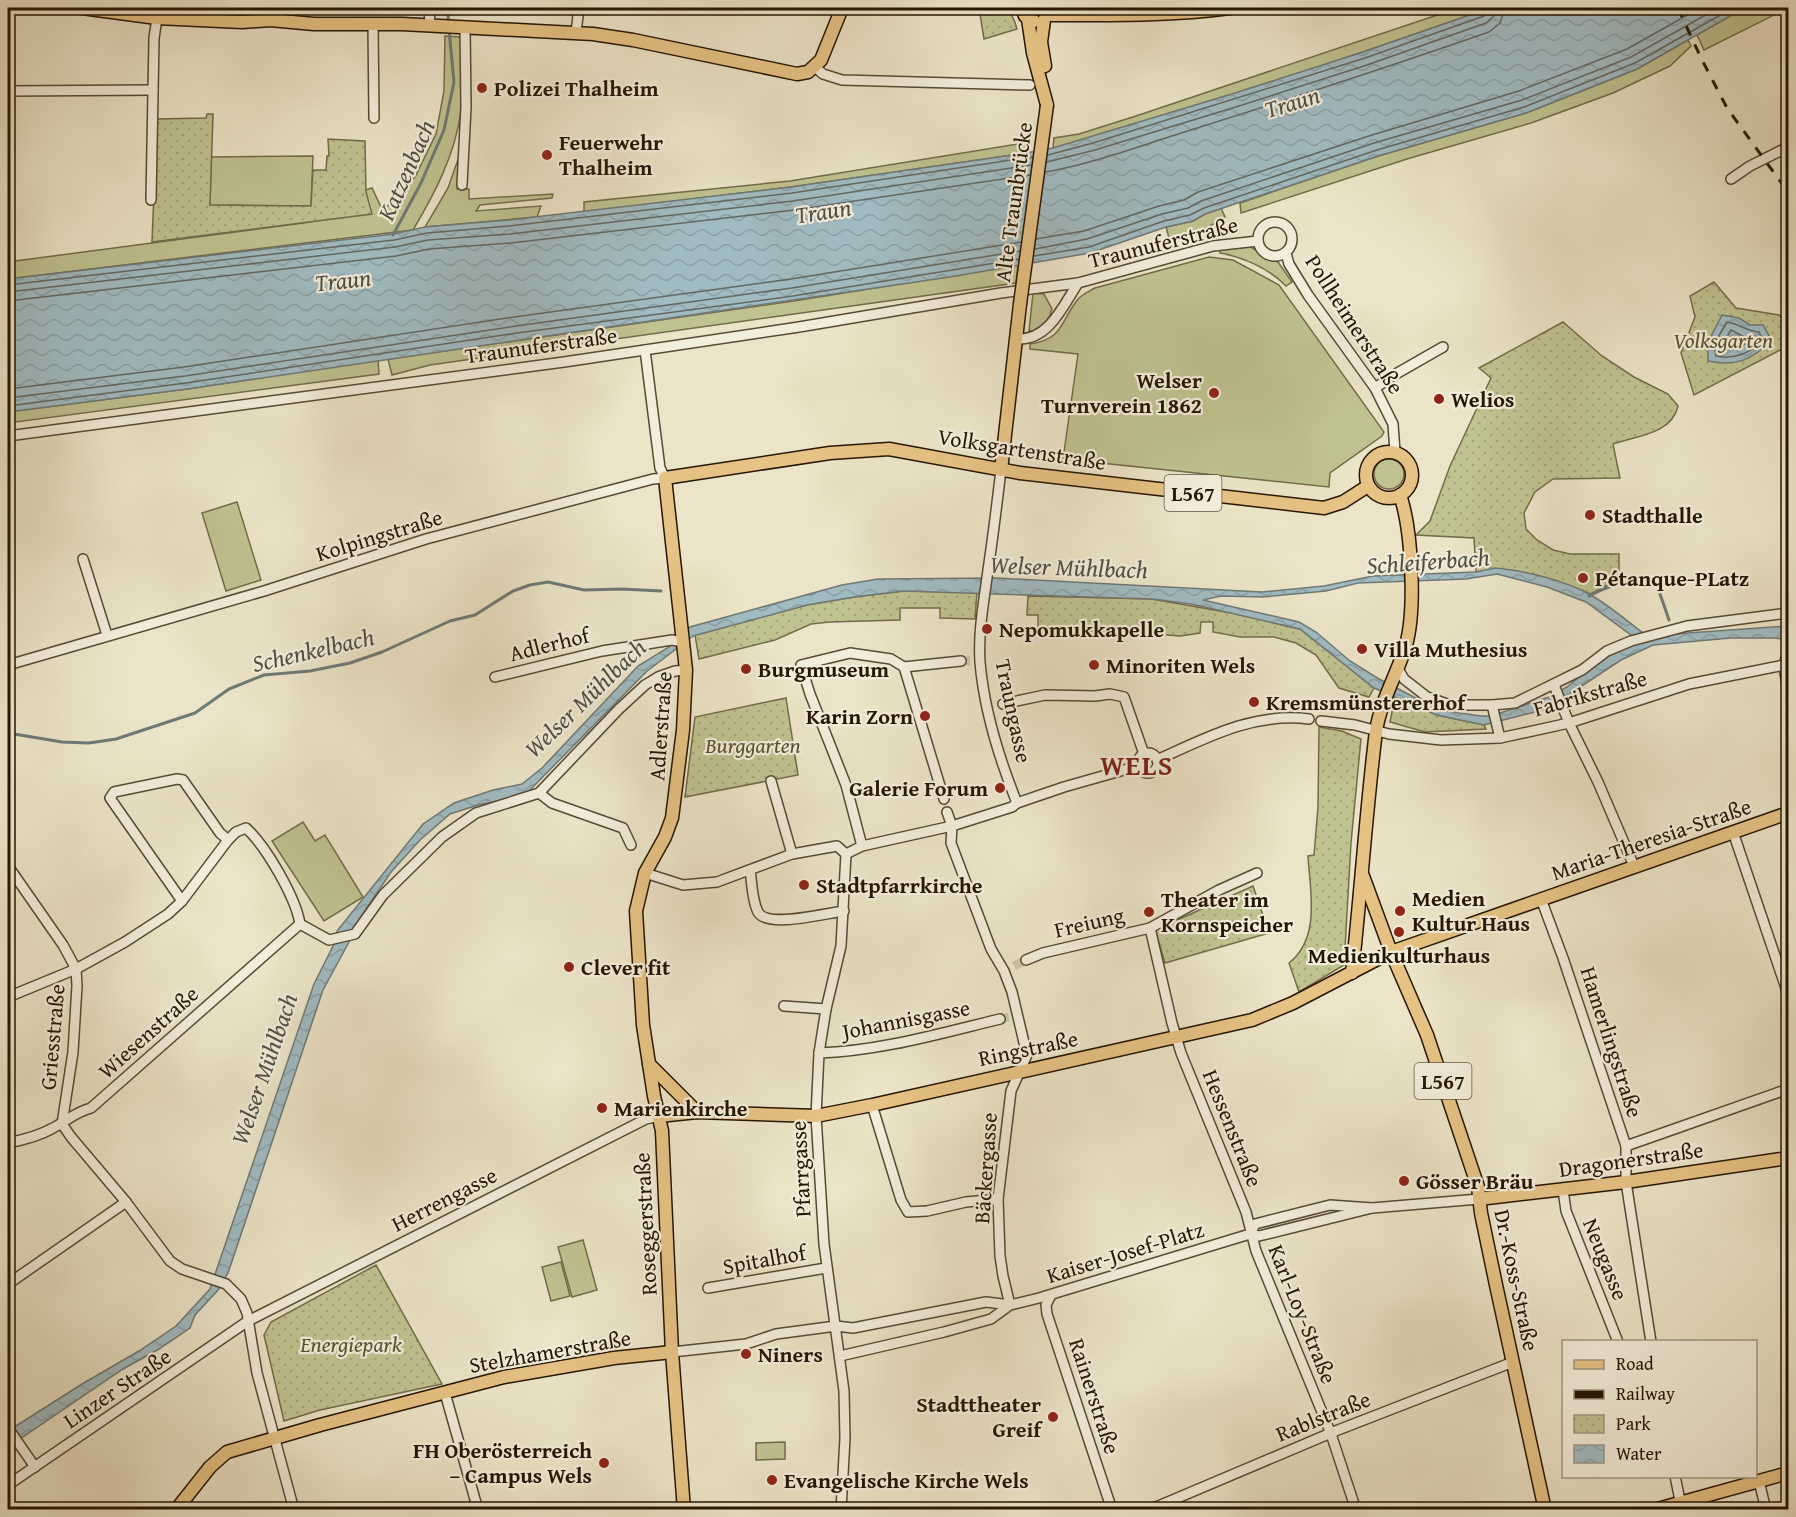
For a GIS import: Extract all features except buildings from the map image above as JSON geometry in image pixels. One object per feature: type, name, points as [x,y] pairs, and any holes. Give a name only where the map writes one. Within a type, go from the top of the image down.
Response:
[{"type":"main road","points":[[82,8],[157,18],[242,22],[270,28],[314,24],[373,24],[576,32],[633,40],[797,74],[815,68],[821,60],[842,8]]},
{"type":"main road","points":[[1079,8],[1094,14]]},
{"type":"main road","points":[[1022,11],[1036,21],[1049,14],[1156,15],[1230,8]]},
{"type":"main road","points":[[1022,11],[1047,105]]},
{"type":"main road","name":"Alte Traunbrücke","points":[[1020,304],[1050,93],[1041,36],[1049,14]]},
{"type":"main road","name":"Traungasse","points":[[1001,470],[1018,339],[1020,304]]},
{"type":"main road","name":"Volksgartenstraße","points":[[665,478],[830,453],[889,448],[1001,470],[1324,508],[1343,502],[1368,486]]},
{"type":"main road","points":[[1395,452],[1406,459],[1412,472],[1410,486],[1400,495],[1386,498],[1373,492],[1368,486],[1366,471],[1373,458],[1379,453],[1395,452]]},
{"type":"main road","name":"Adlerstraße","points":[[659,1116],[643,1025],[636,911],[645,873],[665,837],[672,818],[683,730],[686,670],[680,640],[665,478]]},
{"type":"main road","name":"L567","points":[[1400,495],[1407,520],[1411,580],[1410,625],[1405,646],[1384,696],[1376,731],[1363,876],[1391,952],[1427,1035],[1478,1187],[1479,1199]]},
{"type":"main road","name":"Maria-Theresia-Straße","points":[[1391,952],[1788,813]]},
{"type":"main road","points":[[1352,973],[1363,876]]},
{"type":"main road","name":"Ringstraße","points":[[659,1116],[697,1112],[816,1116],[1176,1037],[1272,1013],[1391,952]]},
{"type":"main road","points":[[650,1064],[697,1112]]},
{"type":"main road","name":"Roseggerstraße","points":[[659,1116],[662,1131],[672,1352],[684,1509]]},
{"type":"main road","name":"Dragonerstraße","points":[[1479,1199],[1626,1182],[1788,1158]]},
{"type":"main road","name":"Dr.-Koss-Straße","points":[[1479,1199],[1545,1509]]},
{"type":"main road","name":"Stelzhamerstraße","points":[[176,1509],[219,1457],[227,1452],[533,1371],[614,1358],[672,1352]]},
{"type":"main road","points":[[1654,1509],[1681,1506],[1788,1473]]},
{"type":"street","points":[[429,8],[430,25]]},
{"type":"street","points":[[576,32],[579,8]]},
{"type":"street","points":[[151,200],[157,18]]},
{"type":"street","points":[[373,24],[374,118]]},
{"type":"street","points":[[462,185],[466,107],[465,27]]},
{"type":"street","points":[[815,68],[823,74],[842,80],[1030,85]]},
{"type":"street","points":[[8,91],[153,90]]},
{"type":"street","points":[[1731,179],[1750,166],[1788,147]]},
{"type":"street","points":[[1271,223],[1287,227],[1292,243],[1286,253],[1276,257],[1262,250],[1258,240],[1266,225],[1271,223]]},
{"type":"street","name":"Traunuferstraße","points":[[8,436],[645,350],[1001,293],[1078,284],[1213,246],[1258,240]]},
{"type":"street","name":"Pollheimerstraße","points":[[1286,253],[1289,264],[1308,295],[1375,388],[1393,424],[1395,452]]},
{"type":"street","name":"Traunuferstraße","points":[[1018,339],[1027,339],[1044,332],[1078,284]]},
{"type":"street","points":[[1375,388],[1443,347]]},
{"type":"street","name":"Adlerstraße","points":[[645,350],[660,468],[665,478]]},
{"type":"street","name":"Traungasse","points":[[1001,470],[977,661],[994,706],[1002,766],[1017,803]]},
{"type":"street","name":"Kolpingstraße","points":[[8,665],[264,591],[426,539],[652,479],[665,478]]},
{"type":"street","points":[[83,559],[107,635]]},
{"type":"street","points":[[1397,667],[1404,679],[1427,697],[1450,705],[1493,710],[1555,688],[1607,651],[1651,634],[1687,626],[1788,613]]},
{"type":"street","name":"Adlerhof","points":[[495,677],[602,651],[680,640]]},
{"type":"street","points":[[1788,652],[1784,665],[1788,694]]},
{"type":"street","points":[[862,846],[846,785],[801,665],[850,653],[891,659],[904,667],[962,662]]},
{"type":"street","name":"Fabrikstraße","points":[[1321,721],[1441,740],[1499,735],[1569,723],[1689,684],[1784,665]]},
{"type":"street","points":[[904,667],[944,799]]},
{"type":"street","points":[[8,997],[76,969],[125,942],[168,914],[182,901],[228,840],[236,832],[246,828],[265,848],[298,911],[300,924],[329,940],[351,936],[363,924],[383,895],[442,837],[476,813],[539,793],[645,685],[658,676],[686,670]]},
{"type":"street","points":[[1555,688],[1634,866]]},
{"type":"street","points":[[994,706],[1045,695],[1110,694],[1124,697],[1144,754]]},
{"type":"street","points":[[1493,710],[1499,735]]},
{"type":"street","points":[[1157,760],[1244,723],[1264,718],[1309,719]]},
{"type":"street","points":[[1144,754],[1153,755],[1157,760],[1157,766],[1152,772],[1142,771],[1138,766],[1138,760],[1144,754]]},
{"type":"street","points":[[645,873],[683,885],[717,882],[792,854],[837,846],[846,854],[862,846],[952,826],[1064,787],[1138,766]]},
{"type":"street","points":[[182,901],[110,798],[114,792],[177,779],[183,780],[228,840]]},
{"type":"street","points":[[771,782],[792,854]]},
{"type":"street","points":[[539,793],[552,803],[623,828],[631,845]]},
{"type":"street","name":"Bäckergasse","points":[[947,812],[952,826],[951,843],[959,868],[992,949],[1004,971],[1027,1055],[1011,1091],[998,1199],[1000,1256],[1010,1305]]},
{"type":"street","points":[[1733,832],[1788,994]]},
{"type":"street","name":"Pfarrgasse","points":[[841,1509],[845,1438],[844,1391],[826,1268],[816,1116],[819,1053],[826,1009],[841,946],[846,854]]},
{"type":"street","name":"Griesstraße","points":[[8,866],[63,945],[76,969],[73,1053],[62,1124]]},
{"type":"street","points":[[750,870],[757,910],[762,917],[776,921],[844,911]]},
{"type":"street","name":"Freiung","points":[[1026,960],[1043,953],[1150,928],[1219,890],[1257,873]]},
{"type":"street","name":"Hamerlingstraße","points":[[1541,899],[1626,1146],[1626,1182],[1652,1340]]},
{"type":"street","name":"Wiesenstraße","points":[[8,1143],[36,1137],[62,1124],[77,1112],[91,1108],[300,924]]},
{"type":"street","name":"Hessenstraße","points":[[1150,928],[1176,1037],[1245,1212],[1250,1234]]},
{"type":"street","points":[[1004,971],[1014,966]]},
{"type":"street","points":[[784,1006],[826,1009]]},
{"type":"street","name":"Johannisgasse","points":[[819,1053],[849,1052],[1000,1019]]},
{"type":"street","points":[[1626,1146],[1788,1089]]},
{"type":"street","points":[[872,1105],[902,1200],[908,1212],[998,1199]]},
{"type":"street","name":"Herrengasse","points":[[248,1321],[646,1119],[659,1116]]},
{"type":"street","points":[[62,1124],[70,1137],[126,1202],[170,1261],[182,1269],[226,1284],[241,1299],[247,1313],[257,1373],[294,1509]]},
{"type":"street","name":"Neugasse","points":[[1563,1190],[1566,1211],[1618,1340]]},
{"type":"street","name":"Kaiser-Josef-Platz","points":[[1250,1234],[1256,1224],[1330,1205],[1372,1208],[1479,1199]]},
{"type":"street","points":[[8,1284],[126,1202]]},
{"type":"street","name":"Kaiser-Josef-Platz","points":[[836,1326],[853,1328],[987,1302],[1010,1305],[1051,1295],[1250,1234],[1259,1236],[1372,1208]]},
{"type":"street","name":"Karl-Loy-Straße","points":[[1250,1234],[1330,1434],[1356,1509]]},
{"type":"street","name":"Spitalhof","points":[[708,1288],[826,1268]]},
{"type":"street","name":"Rainerstraße","points":[[1051,1295],[1046,1305],[1047,1314],[1112,1509]]},
{"type":"street","name":"Kaiser-Josef-Platz","points":[[840,1356],[991,1319],[1010,1305]]},
{"type":"street","name":"Linzer Straße","points":[[8,1485],[248,1321]]},
{"type":"street","name":"Stelzhamerstraße","points":[[672,1352],[746,1344],[776,1334],[836,1326]]},
{"type":"street","name":"Rablstraße","points":[[1149,1509],[1513,1362]]},
{"type":"street","points":[[445,1393],[478,1509]]},
{"type":"street","points":[[8,1429],[35,1467]]},
{"type":"street","points":[[1675,1478],[1681,1506]]},
{"type":"street","points":[[1759,1481],[1766,1509]]},
{"type":"green space","points":[[979,8],[1004,8],[1011,15],[1017,29],[984,39]]},
{"type":"green space","points":[[1458,8],[1490,8],[1218,100],[1053,148],[1054,138],[1079,134],[1136,116]]},
{"type":"green space","points":[[1744,8],[1788,8],[1704,50],[1697,35]]},
{"type":"green space","points":[[445,36],[461,37],[461,111],[454,143],[443,173],[413,230],[8,279],[8,262],[310,222],[343,197],[372,188],[382,209],[398,200],[416,175],[436,134],[444,91]]},
{"type":"green space","points":[[1688,40],[1691,46],[1670,66],[1613,93],[1531,123],[1407,159],[1241,213],[1240,203],[1378,156],[1526,113],[1637,69]]},
{"type":"green space","points":[[207,114],[213,114],[210,205],[311,206],[313,170],[326,170],[327,156],[329,156],[328,139],[365,141],[366,192],[372,214],[152,242],[157,119],[206,118]]},
{"type":"green space","points":[[1031,142],[1029,152],[1020,154],[791,187],[584,212],[584,202],[790,181]]},
{"type":"green space","points":[[461,151],[457,189],[469,189],[469,199],[553,194],[552,198],[480,205],[476,211],[541,206],[537,217],[425,227],[448,188]]},
{"type":"green space","points":[[313,156],[311,206],[210,205],[211,157]]},
{"type":"green space","points":[[1221,208],[1225,217],[1193,236],[1169,238],[1166,227],[1193,221]]},
{"type":"green space","points":[[1245,244],[1278,262],[1292,282],[1286,286],[1272,274],[1256,265],[1238,257],[1220,253],[1221,248]]},
{"type":"green space","name":"Welser Turnverein 1862","points":[[1209,257],[1233,260],[1279,285],[1384,432],[1382,436],[1330,473],[1329,487],[1063,459],[1078,354],[1030,349],[1030,344],[1050,338],[1056,333],[1079,298],[1095,288]]},
{"type":"green space","points":[[1018,265],[1016,283],[430,365],[392,375],[388,359],[794,301]]},
{"type":"green space","name":"Volksgarten","points":[[1714,282],[1736,308],[1779,315],[1788,324],[1788,346],[1694,395],[1681,353],[1695,317],[1690,296]]},
{"type":"green space","points":[[1033,293],[1044,294],[1052,309],[1048,320],[1040,330],[1029,331]]},
{"type":"green space","name":"Volksgarten","points":[[1563,322],[1602,356],[1634,377],[1668,394],[1678,406],[1669,423],[1661,428],[1652,433],[1613,444],[1620,478],[1553,479],[1535,492],[1524,513],[1526,529],[1537,540],[1553,550],[1570,554],[1619,554],[1619,580],[1590,594],[1534,574],[1505,570],[1476,572],[1474,538],[1416,535],[1430,521],[1450,466],[1491,378],[1479,368]]},
{"type":"green space","points":[[378,360],[379,374],[8,423],[8,412],[187,389]]},
{"type":"green space","points":[[1389,459],[1399,464],[1404,474],[1399,484],[1389,489],[1379,484],[1374,474],[1379,464]]},
{"type":"green space","points":[[237,502],[261,580],[226,591],[202,513]]},
{"type":"green space","points":[[904,591],[977,592],[975,619],[940,618],[940,608],[900,608],[900,620],[811,624],[775,640],[699,659],[695,635],[807,605]]},
{"type":"green space","points":[[1028,596],[1152,599],[1237,614],[1300,629],[1374,688],[1369,697],[1339,688],[1316,655],[1296,643],[1274,637],[1240,637],[1213,632],[1213,622],[1201,622],[1200,633],[1180,636],[1116,631],[1038,632],[1038,615],[1027,615]]},
{"type":"green space","points":[[1395,697],[1437,715],[1484,725],[1486,729],[1425,732],[1390,722]]},
{"type":"green space","name":"Burggarten","points":[[786,698],[798,775],[685,797],[695,717]]},
{"type":"green space","points":[[1319,727],[1342,731],[1361,739],[1351,843],[1344,965],[1299,992],[1289,963],[1306,941],[1310,927],[1308,856],[1314,855],[1318,807]]},
{"type":"green space","points":[[303,822],[315,841],[325,835],[363,897],[324,921],[272,841]]},
{"type":"green space","points":[[1253,886],[1269,933],[1165,963],[1155,930]]},
{"type":"green space","points":[[583,1240],[597,1290],[572,1297],[558,1247]]},
{"type":"green space","points":[[561,1262],[570,1296],[551,1301],[542,1267]]},
{"type":"green space","name":"Energiepark","points":[[376,1265],[442,1384],[320,1410],[284,1421],[264,1335],[271,1322]]},
{"type":"green space","points":[[785,1442],[785,1459],[756,1460],[756,1443]]},
{"type":"water","name":"Traun","points":[[1490,8],[1744,8],[1637,69],[1526,113],[1378,156],[1205,214],[1193,221],[1166,227],[1090,253],[950,277],[187,389],[8,412],[8,279],[394,234],[425,227],[509,220],[791,187],[1053,148],[1363,52]]},
{"type":"water","points":[[1722,315],[1739,318],[1750,325],[1763,325],[1772,341],[1757,353],[1743,360],[1727,363],[1708,361],[1708,342]]},
{"type":"water","points":[[1495,568],[1506,569],[1544,577],[1579,589],[1613,610],[1650,638],[1673,634],[1788,626],[1788,640],[1731,638],[1653,645],[1621,660],[1547,709],[1484,725],[1437,715],[1374,688],[1300,629],[1191,604],[1152,599],[903,591],[807,605],[693,636],[646,672],[525,795],[478,805],[450,814],[420,840],[391,872],[354,927],[349,942],[323,990],[228,1273],[218,1290],[195,1315],[190,1328],[123,1369],[8,1447],[8,1431],[176,1326],[210,1289],[314,984],[334,944],[337,931],[423,824],[454,803],[493,790],[522,784],[542,768],[638,666],[669,647],[690,627],[842,585],[878,579],[996,578],[1262,592],[1324,586],[1373,576],[1476,572]],"holes":[[[1497,574],[1547,587],[1586,602],[1639,641],[1597,662],[1567,687],[1549,697],[1491,716],[1439,710],[1350,661],[1316,632],[1299,622],[1203,600],[1221,596],[1263,597],[1326,591],[1358,583],[1466,579]]]},
{"type":"waterway","name":"Katzenbach","points":[[447,8],[449,24]]},
{"type":"waterway","name":"Katzenbach","points":[[393,235],[421,183],[444,130],[454,82],[449,30]]},
{"type":"waterway","name":"Schenkelbach","points":[[8,735],[62,742],[89,743],[116,739],[195,713],[229,689],[264,675],[310,671],[350,663],[382,652],[450,621],[475,615],[513,591],[530,585],[548,582],[584,590],[661,591]]},
{"type":"waterway","points":[[1589,596],[1620,584],[1637,582],[1654,585],[1661,582]]},
{"type":"waterway","points":[[1654,585],[1658,588],[1669,620]]},
{"type":"tunnel","points":[[961,661],[974,661]]},
{"type":"tunnel","points":[[1014,966],[1026,960]]},
{"type":"tunnel","points":[[1000,1019],[1011,1017]]},
{"type":"railway","points":[[1678,8],[1727,108],[1788,192]]},
{"type":"place","name":"Polizei Thalheim","points":[[482,88]]},
{"type":"place","name":"Feuerwehr Thalheim","points":[[547,155]]},
{"type":"place","name":"Welser Turnverein 1862","points":[[1214,393]]},
{"type":"place","name":"Welios","points":[[1439,399]]},
{"type":"place","name":"Stadthalle","points":[[1590,515]]},
{"type":"place","name":"Pétanque-PLatz","points":[[1583,578]]},
{"type":"place","name":"Nepomukkapelle","points":[[987,629]]},
{"type":"place","name":"Villa Muthesius","points":[[1362,649]]},
{"type":"place","name":"Minoriten Wels","points":[[1094,665]]},
{"type":"place","name":"Burgmuseum","points":[[746,669]]},
{"type":"place","name":"Kremsmünstererhof","points":[[1254,702]]},
{"type":"place","name":"Karin Zorn","points":[[925,716]]},
{"type":"place","name":"Galerie Forum","points":[[1000,788]]},
{"type":"place","name":"Stadtpfarrkirche","points":[[804,885]]},
{"type":"place","name":"Medien Kultur Haus","points":[[1400,911]]},
{"type":"place","name":"Theater im Kornspeicher","points":[[1149,912]]},
{"type":"place","name":"Medienkulturhaus","points":[[1399,932]]},
{"type":"place","name":"Clever fit","points":[[569,967]]},
{"type":"place","name":"Marienkirche","points":[[602,1108]]},
{"type":"place","name":"Gösser Bräu","points":[[1404,1181]]},
{"type":"place","name":"Niners","points":[[746,1354]]},
{"type":"place","name":"Stadttheater Greif","points":[[1053,1417]]},
{"type":"place","name":"FH Oberösterreich – Campus Wels","points":[[604,1463]]},
{"type":"place","name":"Evangelische Kirche Wels","points":[[772,1480]]},
{"type":"district","name":"WELS","points":[[1137,764]]},
{"type":"water label","name":"Schleiferbach","points":[[1428,561]]},
{"type":"water label","name":"Welser Mühlbach","points":[[1069,567]]},
{"type":"water label","name":"Welser Mühlbach","points":[[585,698]]},
{"type":"water label","name":"Welser Mühlbach","points":[[264,1069]]}]
